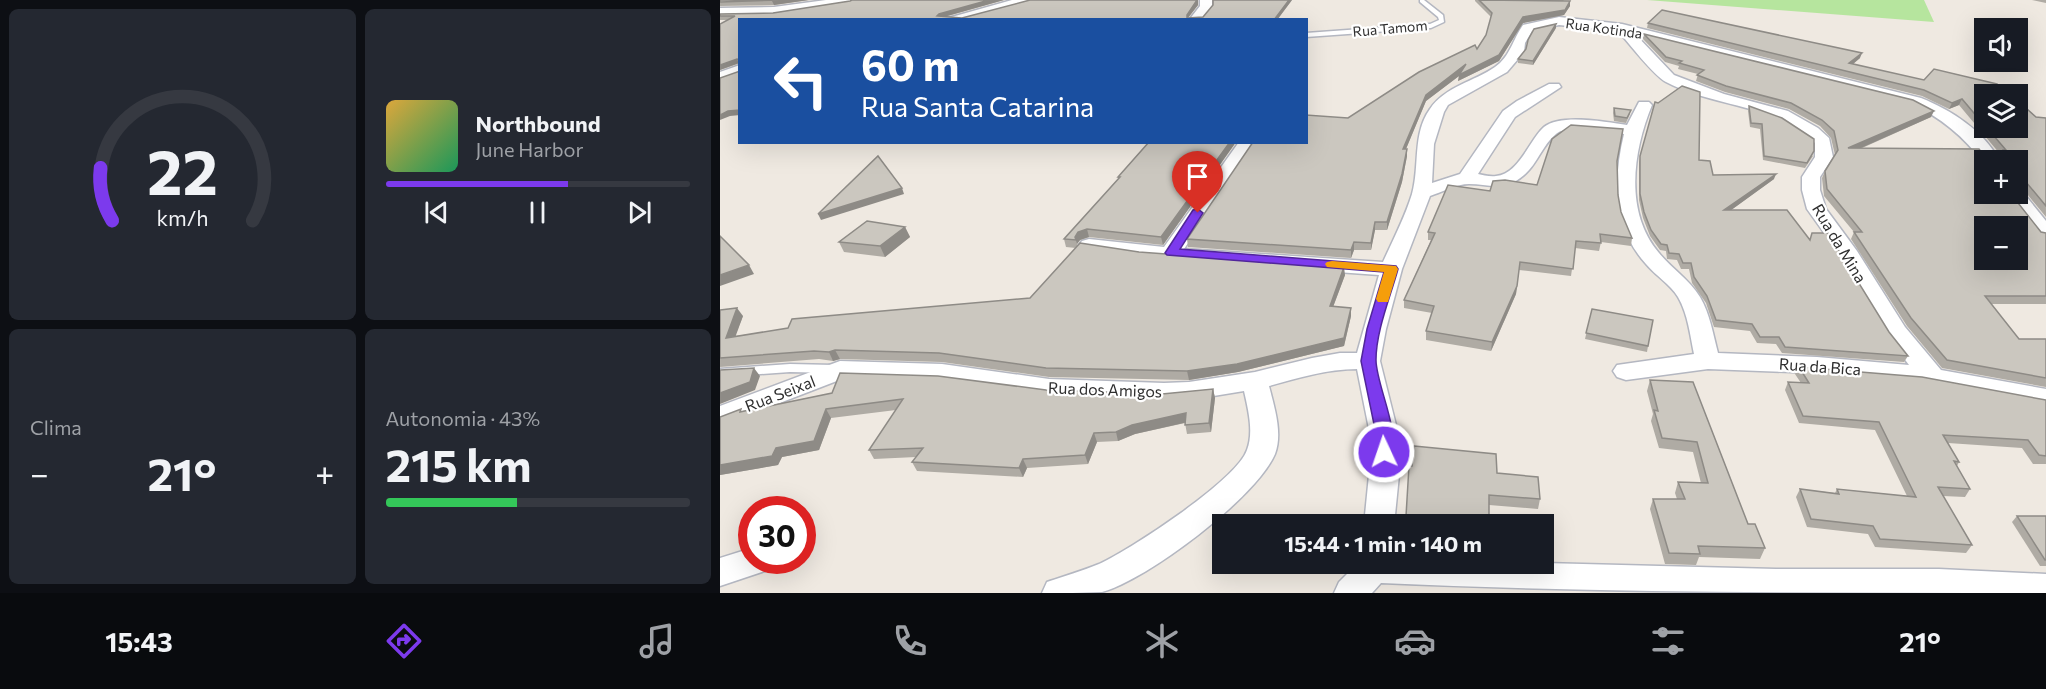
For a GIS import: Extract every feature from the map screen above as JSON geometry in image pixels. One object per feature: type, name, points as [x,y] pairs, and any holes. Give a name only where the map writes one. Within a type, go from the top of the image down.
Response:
[{"type":"street","points":[[723,12],[761,0]]},
{"type":"street","points":[[723,12],[798,9],[851,0]]},
{"type":"street","points":[[954,18],[1026,0]]},
{"type":"street","points":[[1197,18],[1206,7],[1206,0]]},
{"type":"street","name":"Rua Kotinda","points":[[1380,514],[1384,476],[1383,429],[1368,361],[1374,329],[1391,269],[1422,193],[1426,144],[1430,126],[1439,105],[1502,69],[1517,51],[1518,43],[1527,28],[1559,21],[1622,28],[1870,89],[1936,109],[1972,137],[1983,150]]},
{"type":"street","name":"Rua da Mina","points":[[1622,28],[1669,78],[1719,97],[1782,114],[1799,122],[1818,136],[1823,142],[1824,157],[1811,177],[1811,190],[1817,209],[1847,251],[1896,332],[1933,377]]},
{"type":"street","points":[[720,77],[738,70]]},
{"type":"street","points":[[720,87],[738,84]]},
{"type":"street","points":[[1466,178],[1509,114],[1522,104],[1554,87]]},
{"type":"street","points":[[1644,105],[1633,131],[1626,176],[1627,209],[1636,233],[1649,256],[1685,290],[1691,300],[1708,361]]},
{"type":"street","points":[[1422,193],[1466,178],[1496,182],[1507,179],[1525,166],[1551,129],[1565,124],[1600,125],[1633,131]]},
{"type":"street","points":[[1172,253],[1247,144]]},
{"type":"street","points":[[2022,204],[2046,234]]},
{"type":"street","points":[[1089,245],[1141,252],[1391,269]]},
{"type":"street","name":"Rua dos Amigos","points":[[840,370],[942,373],[1008,384],[1189,392],[1255,381],[1312,366],[1368,361]]},
{"type":"street","name":"Rua da Bica","points":[[1626,371],[1708,361],[1817,364],[1933,377]]},
{"type":"street","name":"Rua Seixal","points":[[720,416],[840,370]]},
{"type":"street","points":[[1933,377],[2046,398]]},
{"type":"street","points":[[1059,593],[1113,573],[1191,523],[1241,482],[1260,456],[1265,435],[1255,381]]},
{"type":"street","points":[[720,573],[738,567]]},
{"type":"street","points":[[1351,593],[1367,574]]},
{"type":"street","points":[[1469,574],[1775,589],[1939,584],[2046,589]]},
{"type":"lane","name":"Rua Tamom","points":[[1308,35],[1431,26],[1442,21],[1441,16],[1422,1]]},
{"type":"lane","points":[[720,373],[790,368],[840,370]]},
{"type":"green space","points":[[1647,0],[1924,0],[1934,22]]},
{"type":"building","points":[[720,0],[779,0],[720,2]]},
{"type":"building","points":[[989,0],[937,16],[962,18],[738,18],[738,59],[720,65],[720,24],[735,16],[720,16],[720,14],[773,13],[850,1]]},
{"type":"building","points":[[1030,0],[1197,0],[1187,18],[962,18]]},
{"type":"building","points":[[1213,0],[1289,0],[1276,18],[1187,18],[1203,17],[1213,5]]},
{"type":"building","points":[[1479,0],[1570,1],[1565,10],[1523,17],[1499,55],[1459,75],[1466,64],[1426,95],[1403,149],[1407,149],[1402,174],[1387,222],[1375,222],[1371,243],[1354,242],[1351,250],[1187,239],[1252,144],[1308,144],[1308,115],[1348,118],[1419,72],[1475,45],[1477,49],[1486,35],[1492,13]]},
{"type":"building","points":[[1662,10],[1862,53],[1849,63],[1924,80],[1934,69],[1997,84],[1974,84],[1974,113],[1962,99],[1952,103],[1924,90],[1648,23]]},
{"type":"building","points":[[1556,24],[1533,61],[1518,59],[1526,49],[1534,29]]},
{"type":"building","points":[[1644,34],[1913,100],[1934,111],[1848,148],[1979,149],[1974,150],[1974,204],[2019,204],[2041,232],[2046,233],[2046,296],[1985,296],[2019,339],[2046,339],[2046,378],[1947,360],[1911,318],[1854,232],[1862,232],[1827,189],[1825,171],[1838,150],[1834,131],[1822,120],[1791,103],[1726,86],[1697,75],[1704,70],[1679,63],[1682,61],[1666,57]]},
{"type":"building","points":[[738,72],[738,110],[720,115],[720,78]]},
{"type":"building","points":[[1682,86],[1700,92],[1699,160],[1710,161],[1713,175],[1776,174],[1724,210],[1787,210],[1810,240],[1812,233],[1828,233],[1889,332],[1908,356],[1785,347],[1779,337],[1760,337],[1752,324],[1716,320],[1707,296],[1694,277],[1691,263],[1683,263],[1679,254],[1669,253],[1667,245],[1661,244],[1651,230],[1640,194],[1640,156],[1655,102],[1658,103]]},
{"type":"building","points":[[1749,106],[1782,118],[1814,139],[1814,151],[1807,163],[1764,156],[1762,124],[1751,123]]},
{"type":"building","points":[[1614,108],[1631,110],[1627,118],[1615,116]]},
{"type":"building","points":[[2028,110],[2036,117],[2046,118],[2046,206],[2028,184],[2028,150],[2006,150],[1996,138],[2028,138]]},
{"type":"building","points":[[1571,125],[1623,129],[1617,161],[1618,195],[1621,212],[1632,238],[1600,234],[1601,243],[1576,241],[1573,269],[1520,262],[1517,286],[1492,342],[1426,331],[1434,306],[1404,300],[1435,233],[1428,232],[1448,185],[1490,191],[1493,181],[1505,180],[1537,185],[1552,139]]},
{"type":"building","points":[[1147,144],[1229,144],[1161,237],[1087,229],[1078,232],[1076,240],[1064,239],[1120,177],[1118,177]]},
{"type":"building","points":[[878,156],[902,188],[818,214]]},
{"type":"building","points":[[867,221],[905,227],[880,246],[839,242]]},
{"type":"building","points":[[720,236],[749,265],[720,275]]},
{"type":"building","points":[[1080,243],[1139,252],[1344,267],[1330,306],[1351,308],[1344,338],[1237,364],[1187,371],[1046,368],[939,353],[835,350],[720,358],[720,310],[737,308],[726,338],[788,328],[792,319],[1030,298]]},
{"type":"building","points":[[1592,309],[1653,320],[1648,346],[1586,333]]},
{"type":"building","points":[[1799,367],[1922,377],[2046,400],[2046,456],[2039,455],[2028,440],[1943,435],[1959,462],[1954,461],[1970,489],[1938,487],[1972,545],[1880,539],[1873,526],[1811,519],[1800,489],[1839,494],[1837,489],[1916,497],[1879,422],[1803,416],[1788,382],[1809,383]]},
{"type":"building","points":[[754,368],[750,382],[720,393],[720,370]]},
{"type":"building","points":[[840,373],[938,376],[1046,390],[1162,394],[1213,389],[1209,423],[1185,425],[1186,413],[1132,425],[1116,432],[1094,433],[1085,455],[1023,459],[1019,468],[912,462],[923,448],[869,450],[903,399],[826,409],[814,441],[776,448],[772,456],[720,465],[720,417],[741,409],[740,412],[832,393]]},
{"type":"building","points":[[1650,380],[1693,382],[1748,524],[1755,524],[1765,548],[1698,546],[1700,554],[1669,553],[1653,499],[1685,499],[1678,482],[1708,483],[1697,442],[1662,438],[1654,410],[1658,411]]},
{"type":"building","points":[[1414,446],[1496,454],[1497,473],[1538,477],[1540,499],[1489,495],[1489,514],[1406,514],[1409,466],[1412,466]]},
{"type":"building","points":[[2017,516],[2046,516],[2046,560],[2045,560]]},
{"type":"slow traffic","points":[[1332,264],[1391,269],[1383,299]]},
{"type":"route","points":[[1198,213],[1172,253],[1391,269],[1374,329],[1368,361],[1383,429],[1384,452]]}]
